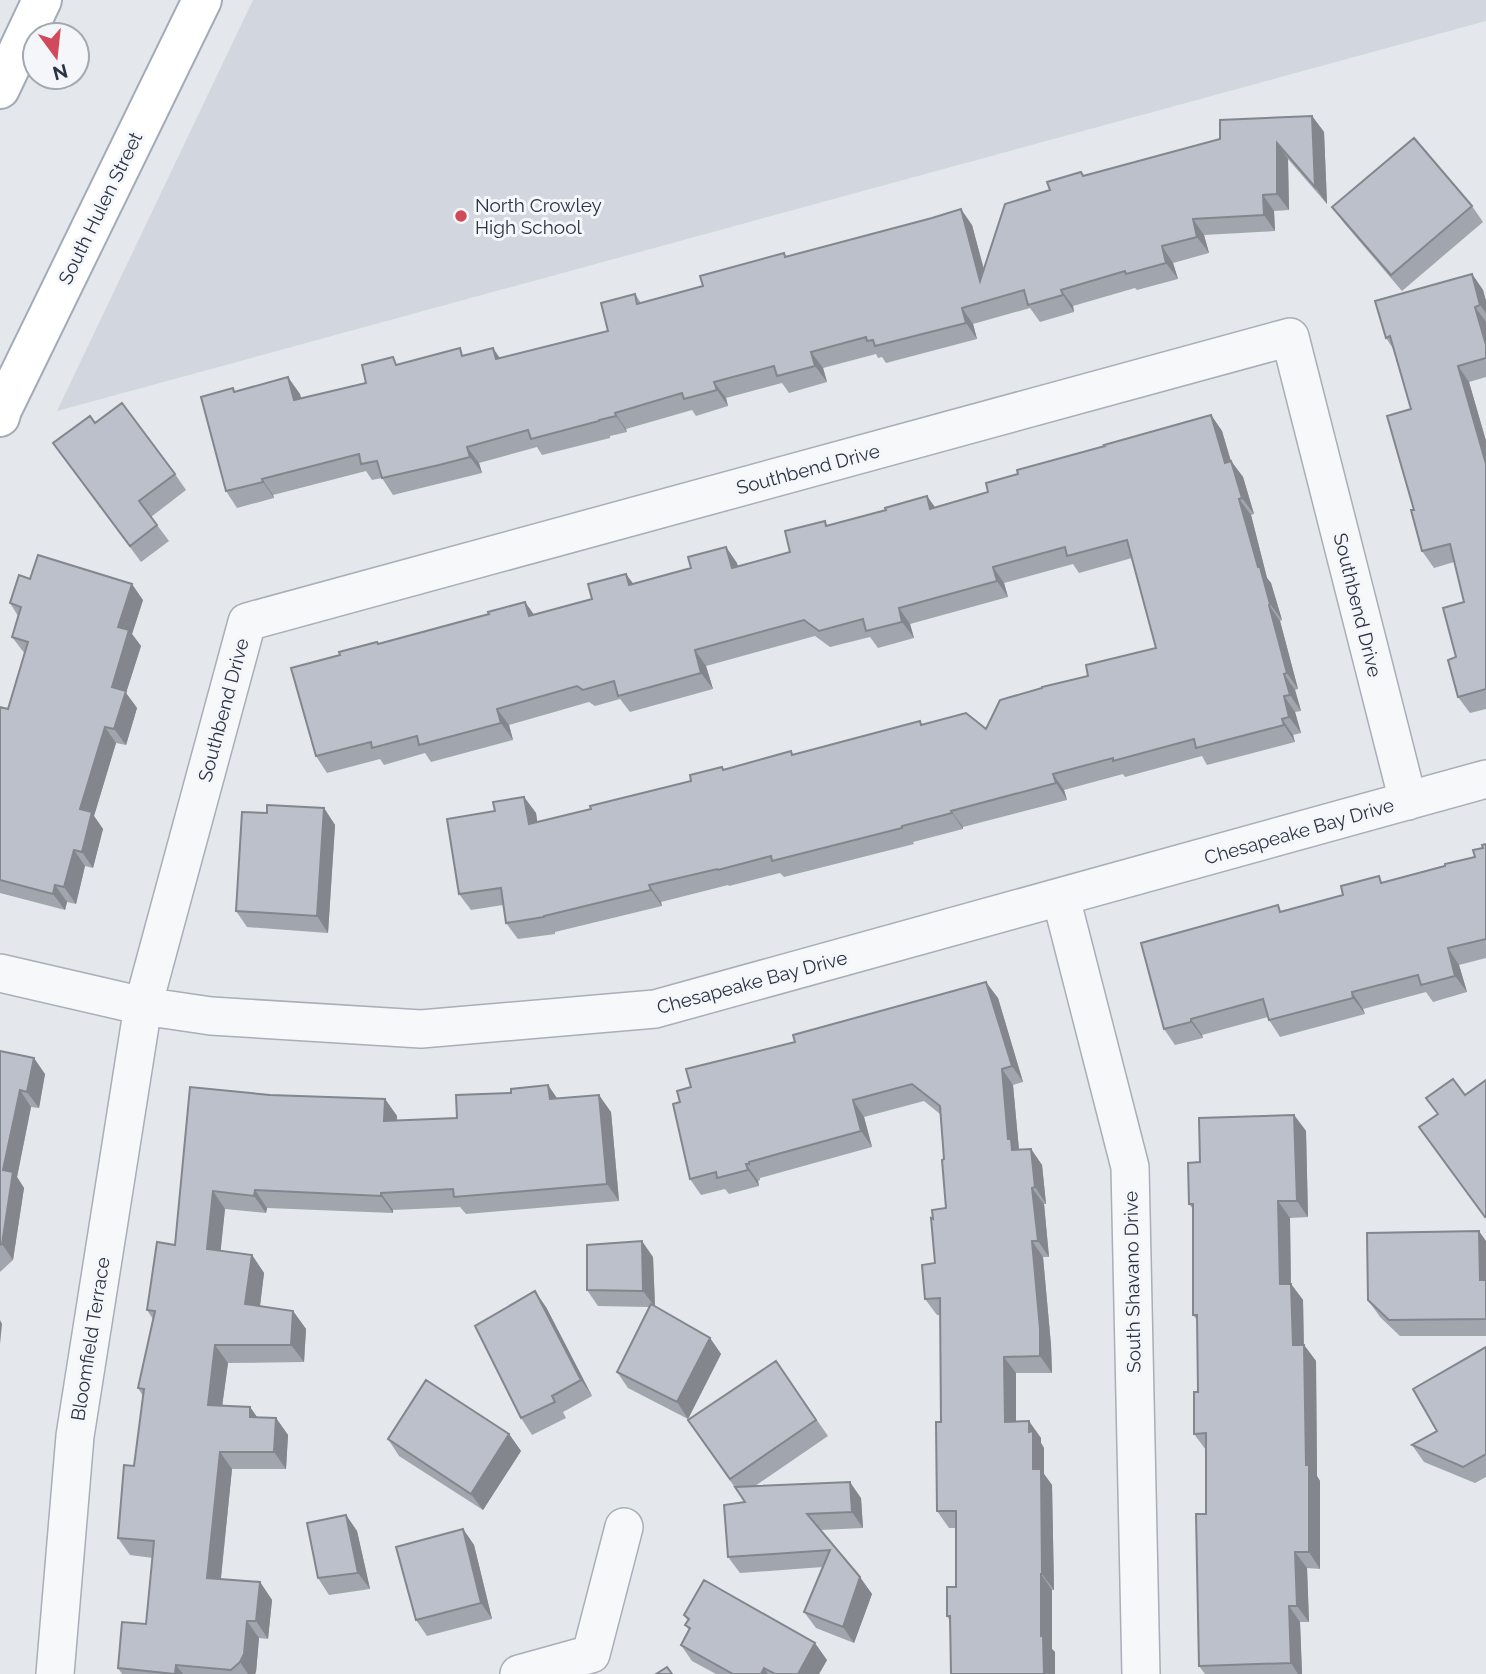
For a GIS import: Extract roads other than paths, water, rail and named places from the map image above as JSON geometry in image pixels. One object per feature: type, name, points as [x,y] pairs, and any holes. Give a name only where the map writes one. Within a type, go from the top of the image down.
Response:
[{"type":"main road","points":[[0,89],[42,0]]},
{"type":"main road","name":"South Hulen Street","points":[[0,417],[202,0]]},
{"type":"street","name":"Southbend Drive","points":[[143,1006],[247,622],[1290,337],[1408,801]]},
{"type":"street","name":"Chesapeake Bay Drive","points":[[0,973],[143,1006],[211,1016],[421,1029],[655,1009],[1486,779]]},
{"type":"street","name":"South Shavano Drive","points":[[1061,898],[1130,1167],[1141,1674]]},
{"type":"street","name":"Bloomfield Terrace","points":[[55,1674],[75,1436],[143,1006]]},
{"type":"street","points":[[519,1674],[592,1654],[624,1527]]},
{"type":"place","name":"North Crowley High School","points":[[461,216]]}]
